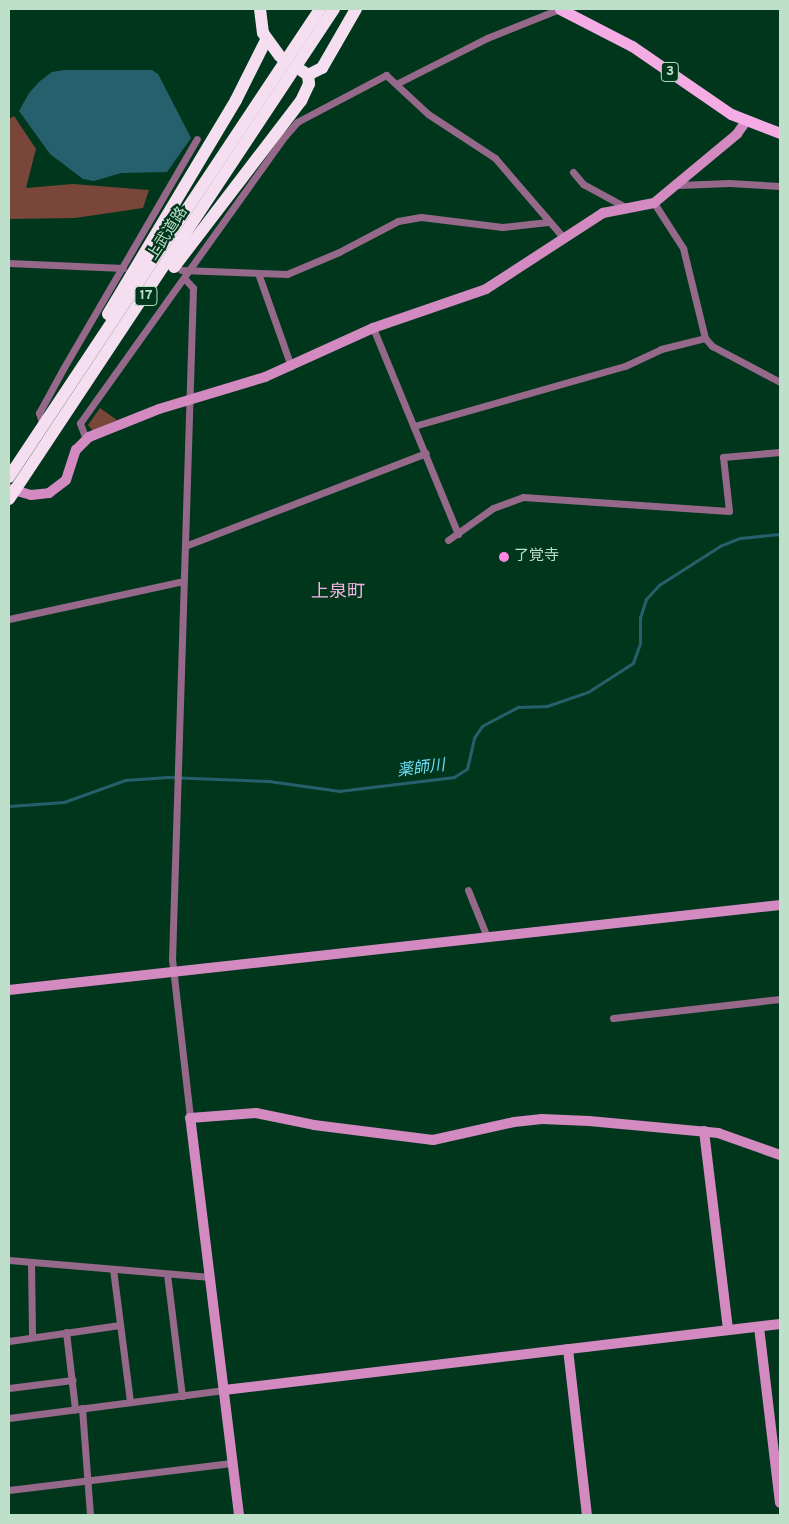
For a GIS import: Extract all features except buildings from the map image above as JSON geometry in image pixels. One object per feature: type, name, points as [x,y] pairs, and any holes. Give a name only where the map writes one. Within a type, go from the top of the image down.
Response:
[{"type":"highway","points":[[260,9],[261,25],[266,40],[280,56]]},
{"type":"highway","name":"上武道路","points":[[11,493],[320,9]]},
{"type":"highway","name":"上武道路","points":[[9,477],[43,424],[77,387],[334,9]]},
{"type":"highway","points":[[77,387],[115,352],[294,111],[306,91],[305,73],[322,68],[356,9]]},
{"type":"highway","points":[[77,387],[83,358],[248,78],[266,40]]},
{"type":"main road","name":"3","points":[[565,10],[632,46],[716,105],[746,121],[780,133]]},
{"type":"street","points":[[398,84],[488,38],[565,10]]},
{"type":"street","points":[[86,439],[80,423],[297,122],[386,75],[398,84],[428,114],[495,158],[548,222],[563,237]]},
{"type":"street","points":[[11,493],[37,496],[55,491],[66,480],[76,450],[86,439],[188,399],[265,377],[374,328],[476,294],[603,213],[654,203],[678,185],[737,134],[746,121]]},
{"type":"street","points":[[43,424],[40,413],[121,268],[197,140]]},
{"type":"street","points":[[573,172],[584,184],[627,208]]},
{"type":"street","points":[[678,185],[729,182],[780,186]]},
{"type":"street","points":[[654,203],[684,248],[705,338],[712,346],[780,382]]},
{"type":"street","points":[[181,270],[286,274],[406,219],[421,217],[502,227],[548,222]]},
{"type":"street","points":[[9,263],[130,268]]},
{"type":"street","points":[[258,273],[291,366]]},
{"type":"street","points":[[185,279],[194,288],[188,399],[173,974],[239,1515]]},
{"type":"street","points":[[374,328],[458,534]]},
{"type":"street","points":[[414,426],[625,366],[661,349],[705,338]]},
{"type":"street","points":[[448,540],[493,508],[523,497],[729,511],[723,457],[780,452]]},
{"type":"street","points":[[185,546],[426,453]]},
{"type":"street","points":[[9,619],[183,581]]},
{"type":"street","points":[[468,890],[487,937]]},
{"type":"street","points":[[9,990],[173,974],[780,904]]},
{"type":"street","points":[[613,1018],[780,999]]},
{"type":"street","points":[[190,1118],[256,1113],[314,1125],[433,1140],[493,1126],[542,1119],[704,1131],[780,1155]]},
{"type":"street","points":[[704,1131],[728,1330]]},
{"type":"street","points":[[9,1260],[210,1277]]},
{"type":"street","points":[[30,1262],[32,1337]]},
{"type":"street","points":[[113,1269],[130,1402]]},
{"type":"street","points":[[167,1274],[182,1396]]},
{"type":"street","points":[[9,1418],[224,1390],[780,1324]]},
{"type":"street","points":[[9,1341],[120,1325]]},
{"type":"street","points":[[759,1327],[780,1503]]},
{"type":"street","points":[[66,1332],[78,1409],[90,1515]]},
{"type":"street","points":[[568,1349],[587,1515]]},
{"type":"street","points":[[9,1388],[72,1380]]},
{"type":"street","points":[[9,1490],[232,1463]]},
{"type":"shaded area","points":[[14,116],[36,149],[26,188],[73,184],[149,190],[143,208],[75,218],[9,219],[9,119]]},
{"type":"shaded area","points":[[100,408],[117,420],[93,431],[88,425]]},
{"type":"water","points":[[64,70],[152,70],[158,74],[191,138],[167,172],[121,173],[94,181],[83,179],[50,154],[19,111],[29,93],[40,81],[52,72]]},
{"type":"waterway","name":"薬師川","points":[[9,806],[64,802],[125,780],[168,777],[269,781],[339,791],[454,777],[467,769],[474,738],[482,726],[518,707],[547,706],[588,692],[633,663],[640,644],[640,618],[646,599],[659,585],[720,546],[740,538],[780,534]]},
{"type":"place","name":"了覚寺","points":[[504,557]]},
{"type":"district","name":"上泉町","points":[[338,593]]}]
